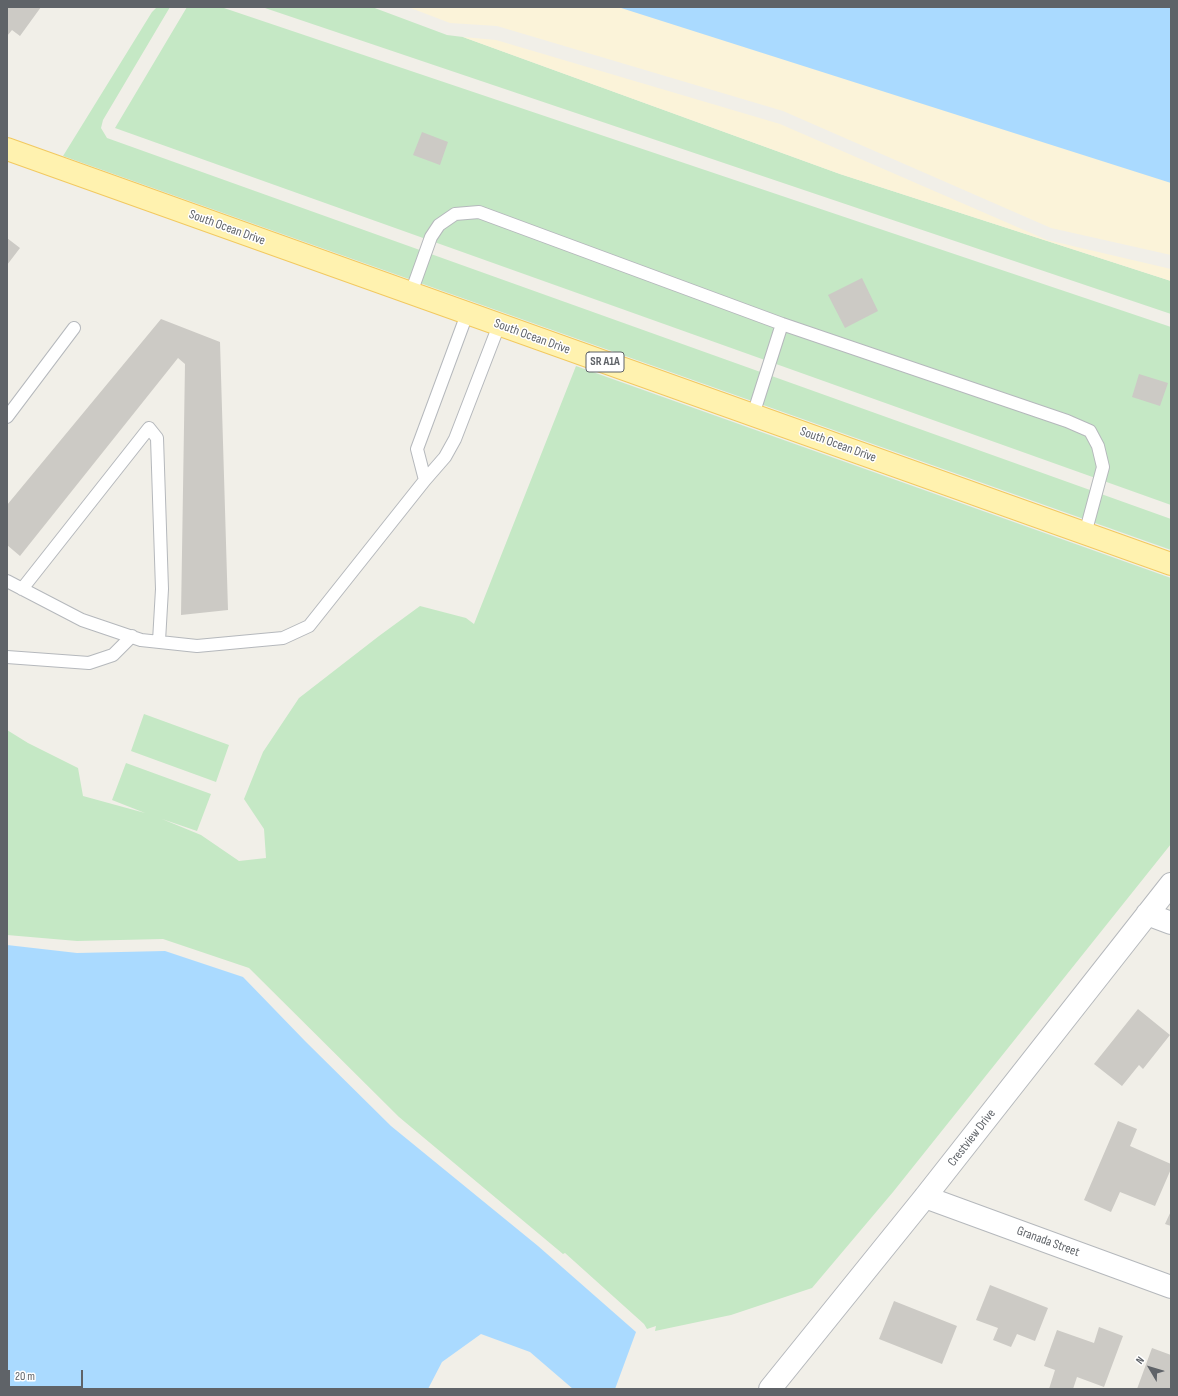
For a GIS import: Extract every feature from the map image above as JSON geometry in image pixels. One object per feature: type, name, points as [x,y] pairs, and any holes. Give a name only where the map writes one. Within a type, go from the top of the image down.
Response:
[{"type":"main road","name":"South Ocean Drive","points":[[7,149],[1171,564]]},
{"type":"street","name":"Crestview Drive","points":[[770,1389],[925,1197],[1171,884]]},
{"type":"street","points":[[1147,914],[1171,923]]},
{"type":"street","name":"Granada Street","points":[[925,1197],[1171,1287]]},
{"type":"lane","points":[[411,293],[431,237],[439,225],[455,214],[479,212],[782,324],[1067,421],[1090,431],[1098,446],[1103,467],[1085,534]]},
{"type":"lane","points":[[425,480],[417,449],[467,314]]},
{"type":"lane","points":[[753,415],[782,324]]},
{"type":"lane","points":[[7,581],[82,620],[141,640],[197,646],[283,638],[309,626],[425,480],[446,457],[455,440],[499,325]]},
{"type":"lane","points":[[7,417],[74,328]]},
{"type":"lane","points":[[22,589],[149,428],[157,438],[162,590],[159,642]]},
{"type":"lane","points":[[7,657],[89,663],[113,655],[132,636]]},
{"type":"green space","points":[[157,7],[170,7],[103,120],[101,128],[107,138],[1171,519],[1171,550],[63,156],[152,12]]},
{"type":"green space","points":[[187,7],[221,7],[1171,327],[1171,505],[115,128]]},
{"type":"green space","points":[[262,7],[372,7],[447,35],[463,37],[840,174],[1171,281],[1171,314]]},
{"type":"green space","points":[[576,366],[1171,578],[1171,844],[893,1192],[812,1288],[731,1315],[655,1331],[656,1326],[647,1329],[644,1324],[565,1253],[563,1254],[399,1117],[249,968],[163,939],[77,941],[7,935],[7,730],[28,743],[78,768],[83,796],[145,813],[112,800],[126,763],[211,794],[197,831],[162,819],[201,835],[239,861],[266,858],[264,829],[244,799],[263,752],[299,698],[420,606],[466,618],[474,624]]},
{"type":"green space","points":[[144,714],[229,745],[216,782],[131,751]]},
{"type":"sand","points":[[408,7],[1156,7],[1171,12],[1171,255],[1051,228],[783,111],[497,26],[450,23]]},
{"type":"sand","points":[[463,37],[496,40],[780,124],[1047,240],[1171,269],[1171,281],[840,174]]},
{"type":"water","points":[[618,7],[1171,7],[1171,183]]},
{"type":"water","points":[[7,945],[77,953],[165,951],[243,977],[391,1126],[538,1246],[636,1332],[615,1389],[573,1389],[530,1352],[481,1334],[442,1362],[428,1389],[7,1389]]},
{"type":"building","points":[[7,7],[41,7],[20,36],[12,30],[7,36]]},
{"type":"building","points":[[422,132],[448,142],[440,165],[413,155]]},
{"type":"building","points":[[7,238],[20,248],[7,265]]},
{"type":"building","points":[[862,278],[878,311],[845,328],[828,295]]},
{"type":"building","points":[[161,319],[220,342],[228,610],[181,615],[185,364],[178,358],[20,556],[7,545],[7,505]]},
{"type":"building","points":[[1139,374],[1168,383],[1160,406],[1132,397]]},
{"type":"building","points":[[1138,1009],[1170,1035],[1143,1069],[1139,1065],[1122,1086],[1094,1064]]},
{"type":"building","points":[[1118,1121],[1137,1129],[1130,1146],[1171,1164],[1171,1169],[1155,1206],[1120,1192],[1111,1212],[1084,1200]]},
{"type":"building","points":[[1171,1211],[1171,1226],[1165,1224]]},
{"type":"building","points":[[990,1285],[1048,1308],[1035,1341],[1017,1334],[1011,1347],[993,1340],[998,1328],[976,1320]]},
{"type":"building","points":[[894,1301],[957,1326],[942,1364],[879,1339]]},
{"type":"building","points":[[1099,1327],[1123,1336],[1104,1387],[1077,1377],[1073,1389],[1049,1389],[1055,1370],[1044,1366],[1057,1330],[1094,1343]]},
{"type":"building","points":[[1152,1348],[1171,1355],[1171,1389],[1137,1389]]}]
